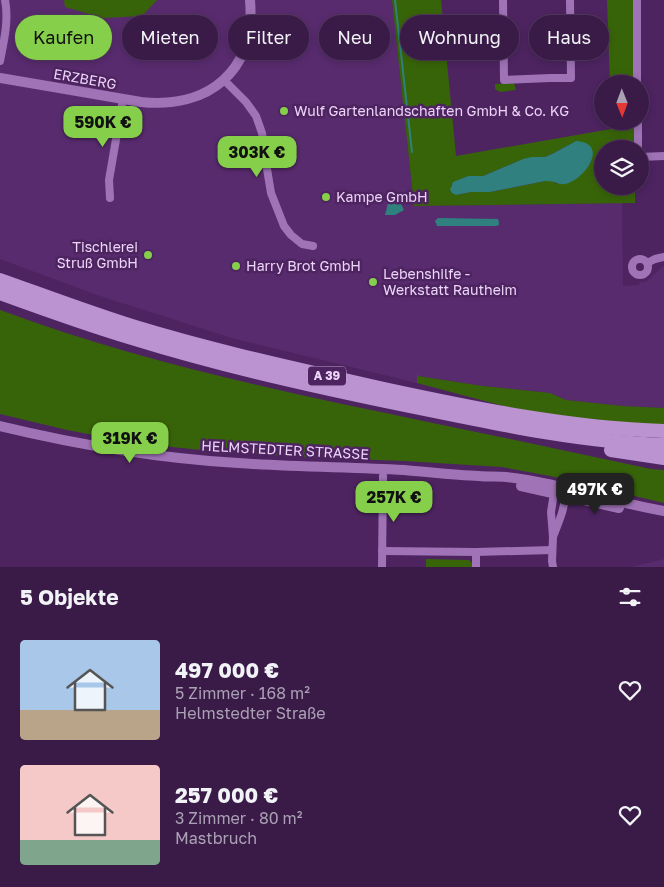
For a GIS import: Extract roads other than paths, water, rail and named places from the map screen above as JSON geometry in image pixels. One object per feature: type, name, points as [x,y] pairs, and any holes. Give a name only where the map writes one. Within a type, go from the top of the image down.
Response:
[{"type":"highway","name":"A 39","points":[[0,280],[136,327],[322,375],[448,403],[536,419],[588,426],[664,431]]},
{"type":"highway","name":"A 39","points":[[0,293],[133,339],[256,372],[506,426],[628,444],[664,445]]},
{"type":"highway","points":[[560,435],[614,451],[664,458]]},
{"type":"street","points":[[0,61],[6,25],[7,9],[5,0]]},
{"type":"street","name":"ERZBERG","points":[[0,78],[141,102],[163,103],[187,100],[207,92],[224,80],[240,60],[250,25],[250,0]]},
{"type":"street","points":[[503,0],[504,80],[572,78],[570,0]]},
{"type":"street","points":[[636,0],[637,75]]},
{"type":"street","points":[[224,80],[246,102],[256,116],[262,133],[271,193],[284,226],[302,244],[313,246]]},
{"type":"street","points":[[110,198],[108,180],[123,99]]},
{"type":"street","points":[[649,157],[664,156]]},
{"type":"street","points":[[647,262],[664,257]]},
{"type":"street","name":"HELMSTEDTER STRASSE","points":[[0,426],[77,443],[148,455],[244,463],[504,476],[664,518]]},
{"type":"street","points":[[382,567],[383,476]]},
{"type":"street","name":"HELMSTEDTER STRASSE","points":[[481,476],[554,493],[564,491],[664,512]]},
{"type":"street","points":[[553,537],[561,516],[564,491]]},
{"type":"street","points":[[553,567],[551,512],[554,493]]},
{"type":"street","points":[[382,551],[476,552],[552,550]]},
{"type":"street","points":[[476,552],[476,567]]},
{"type":"waterway","points":[[395,0],[412,152]]},
{"type":"place","name":"Wulf Gartenlandschaften GmbH & Co. KG","points":[[284,111]]},
{"type":"place","name":"Kampe GmbH","points":[[326,197]]},
{"type":"place","name":"Tischlerei Struß GmbH","points":[[148,255]]},
{"type":"place","name":"Harry Brot GmbH","points":[[236,266]]},
{"type":"place","name":"Lebenshilfe - Werkstatt Rautheim","points":[[373,282]]}]
